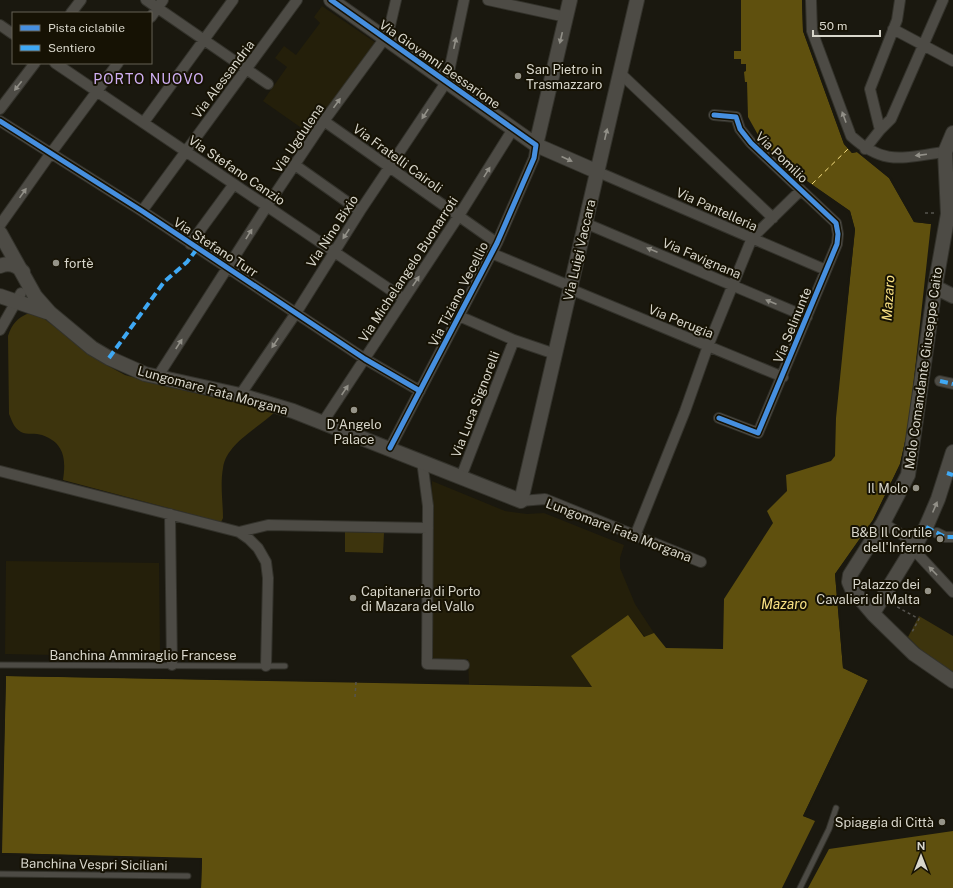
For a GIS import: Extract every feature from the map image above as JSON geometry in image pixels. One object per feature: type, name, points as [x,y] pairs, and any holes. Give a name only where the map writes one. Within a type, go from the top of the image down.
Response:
[{"type":"main road","name":"Via Giovanni Bessarione","points":[[331,0],[536,145],[598,172]]},
{"type":"main road","points":[[536,145],[570,0]]},
{"type":"main road","name":"Via Luigi Vaccara","points":[[521,501],[637,0]]},
{"type":"main road","points":[[945,152],[953,133]]},
{"type":"main road","name":"Molo Comandante Giuseppe Caito","points":[[873,613],[852,589],[849,582],[850,575],[883,523],[908,475],[935,287],[948,214],[950,188],[945,152]]},
{"type":"main road","points":[[0,233],[35,296],[50,313]]},
{"type":"main road","points":[[0,266],[9,264],[15,265],[24,275],[24,288],[11,297]]},
{"type":"main road","points":[[935,287],[953,296]]},
{"type":"main road","points":[[11,297],[50,313]]},
{"type":"main road","name":"Lungomare Fata Morgana","points":[[50,313],[92,348],[130,368],[240,395],[293,411],[521,501]]},
{"type":"main road","points":[[953,452],[950,474],[931,530],[915,547],[873,613],[914,654],[953,681]]},
{"type":"street","points":[[72,12],[81,0]]},
{"type":"street","points":[[146,0],[160,4],[204,39],[268,84]]},
{"type":"street","points":[[144,122],[233,0]]},
{"type":"street","name":"Via Alessandria","points":[[142,211],[297,0]]},
{"type":"street","name":"Via Ugdulena","points":[[158,376],[267,206],[324,121],[385,38],[389,30],[396,0]]},
{"type":"street","points":[[446,81],[464,0]]},
{"type":"street","points":[[488,0],[566,17]]},
{"type":"street","points":[[811,0],[812,31],[851,136],[864,149],[878,155],[898,158],[945,152]]},
{"type":"street","points":[[880,130],[870,89],[897,20],[900,0]]},
{"type":"street","points":[[864,149],[880,130],[892,119],[943,0]]},
{"type":"street","points":[[152,16],[160,4]]},
{"type":"street","points":[[0,25],[12,33]]},
{"type":"street","points":[[893,29],[953,61]]},
{"type":"street","points":[[0,109],[34,64]]},
{"type":"street","name":"Via Stefano Canzio","points":[[57,64],[234,184],[335,250],[404,299]]},
{"type":"street","points":[[0,225],[117,64]]},
{"type":"street","points":[[620,73],[773,218]]},
{"type":"street","name":"Via Nino Bixio","points":[[240,395],[296,313],[360,211],[446,81]]},
{"type":"street","name":"Via Pomilio","points":[[714,115],[736,118],[740,129],[751,143],[836,223]]},
{"type":"street","name":"Via Stefano Turr","points":[[0,121],[142,211],[227,269],[365,359],[420,391]]},
{"type":"street","name":"Via Fratelli Cairoli","points":[[324,121],[389,169],[497,243]]},
{"type":"street","name":"Via Michelangelo Buonarroti","points":[[323,422],[458,217],[513,129]]},
{"type":"street","name":"Via Tiziano Vecellio","points":[[390,448],[497,243],[534,158],[536,145]]},
{"type":"street","points":[[295,165],[360,211]]},
{"type":"street","name":"Via Pantelleria","points":[[598,172],[826,270]]},
{"type":"street","points":[[190,244],[234,184]]},
{"type":"street","points":[[636,536],[685,412],[708,346],[752,238],[801,190]]},
{"type":"street","name":"Via Favignana","points":[[585,223],[807,317]]},
{"type":"street","name":"Via Selinunte","points":[[719,418],[758,433],[837,244],[838,234],[836,223]]},
{"type":"street","name":"Via Perugia","points":[[491,253],[708,346],[783,376]]},
{"type":"street","points":[[0,330],[11,297]]},
{"type":"street","points":[[460,316],[514,340],[555,354]]},
{"type":"street","name":"Via Luca Signorelli","points":[[461,477],[514,340]]},
{"type":"street","points":[[940,381],[953,384]]},
{"type":"street","points":[[422,461],[428,506],[427,664],[464,665]]},
{"type":"street","points":[[0,471],[239,532],[249,538],[258,548],[266,562],[268,578],[266,666]]},
{"type":"street","name":"Lungomare Fata Morgana","points":[[521,501],[545,499],[701,562]]},
{"type":"street","points":[[170,514],[172,665]]},
{"type":"street","points":[[883,523],[915,547],[953,592]]},
{"type":"street","points":[[239,532],[268,525],[428,528]]},
{"type":"street","points":[[931,530],[945,537],[953,537]]},
{"type":"lane","name":"Banchina Ammiraglio Francese","points":[[0,665],[285,666]]},
{"type":"lane","points":[[800,888],[828,829],[836,808]]},
{"type":"lane","name":"Banchina Vespri Siciliani","points":[[0,874],[188,876]]},
{"type":"path","points":[[892,604],[906,610],[919,619],[911,634]]},
{"type":"path","points":[[355,697],[356,682]]},
{"type":"shaded area","points":[[322,6],[376,43],[310,134],[263,101],[287,67],[275,58],[284,46],[296,55],[320,23],[314,17]]},
{"type":"shaded area","points":[[29,313],[42,317],[101,362],[125,375],[275,412],[236,444],[225,459],[222,474],[223,518],[221,522],[63,480],[64,459],[60,447],[50,438],[42,435],[21,432],[12,422],[9,414],[8,336],[11,328],[16,322],[21,317]]},
{"type":"shaded area","points":[[432,481],[505,511],[527,514],[544,513],[624,545],[620,558],[620,568],[635,604],[654,633],[645,637],[628,615],[572,656],[593,687],[469,684],[468,659],[433,659]]},
{"type":"shaded area","points":[[345,532],[384,533],[383,553],[345,552]]},
{"type":"shaded area","points":[[6,561],[159,563],[160,657],[5,654]]},
{"type":"shaded area","points":[[919,616],[953,636],[953,675],[935,664],[908,637]]},
{"type":"water","name":"Mazaro","points":[[741,0],[802,0],[803,31],[844,144],[852,153],[857,152],[889,178],[914,222],[931,224],[909,424],[900,464],[873,520],[835,574],[843,668],[868,680],[803,816],[815,821],[782,888],[201,888],[202,859],[1,853],[6,676],[592,687],[571,656],[628,615],[644,637],[654,633],[666,648],[723,649],[724,599],[773,523],[767,511],[787,491],[786,475],[831,461],[835,456],[836,418],[855,229],[850,211],[791,170],[762,142],[748,117],[747,82],[745,82],[744,72],[746,71],[746,64],[741,64],[741,59],[734,59],[734,51],[741,51]]},
{"type":"water","points":[[953,831],[953,888],[808,888],[829,849]]},
{"type":"pier","points":[[802,0],[804,0],[805,30],[846,143],[853,151],[858,151],[891,177],[915,220],[932,222],[931,224],[914,222],[889,178],[857,152],[852,153],[844,144],[803,31]]},
{"type":"pier","points":[[749,126],[751,126],[762,142],[791,170],[850,211],[855,230],[846,315],[844,316],[853,230],[848,213],[790,171],[760,143]]},
{"type":"pier","points":[[917,355],[919,355],[911,424],[902,465],[875,521],[837,575],[845,667],[870,680],[806,815],[810,817],[809,818],[803,816],[868,680],[843,668],[835,574],[873,520],[900,464],[909,424]]},
{"type":"pier","points":[[4,675],[469,682],[469,684],[6,676],[2,853],[202,858],[201,888],[199,888],[200,860],[0,855]]},
{"type":"ferry route","points":[[812,184],[848,149]]},
{"type":"marked path","points":[[109,358],[164,282],[187,262],[197,249]]},
{"type":"marked path","points":[[940,381],[953,384]]},
{"type":"marked path","points":[[947,473],[953,475]]},
{"type":"marked path","points":[[926,527],[945,537],[953,537]]},
{"type":"cycle path","points":[[331,0],[536,145],[534,158],[497,243],[390,448]]},
{"type":"cycle path","points":[[714,115],[736,117],[740,129],[751,143],[836,223],[838,234],[837,244],[758,433],[719,418]]},
{"type":"cycle path","points":[[0,121],[142,211],[365,359],[420,391]]},
{"type":"place","name":"San Pietro in Trasmazzaro","points":[[518,76]]},
{"type":"place","name":"fortè","points":[[56,263]]},
{"type":"place","name":"D'Angelo Palace","points":[[354,410]]},
{"type":"place","name":"Il Molo","points":[[916,488]]},
{"type":"place","name":"B&B Il Cortile dell'Inferno","points":[[940,539]]},
{"type":"place","name":"Palazzo dei Cavalieri di Malta","points":[[928,591]]},
{"type":"place","name":"Capitaneria di Porto di Mazara del Vallo","points":[[353,598]]},
{"type":"place","name":"Spiaggia di Città","points":[[942,822]]},
{"type":"district","name":"PORTO NUOVO","points":[[149,79]]}]
